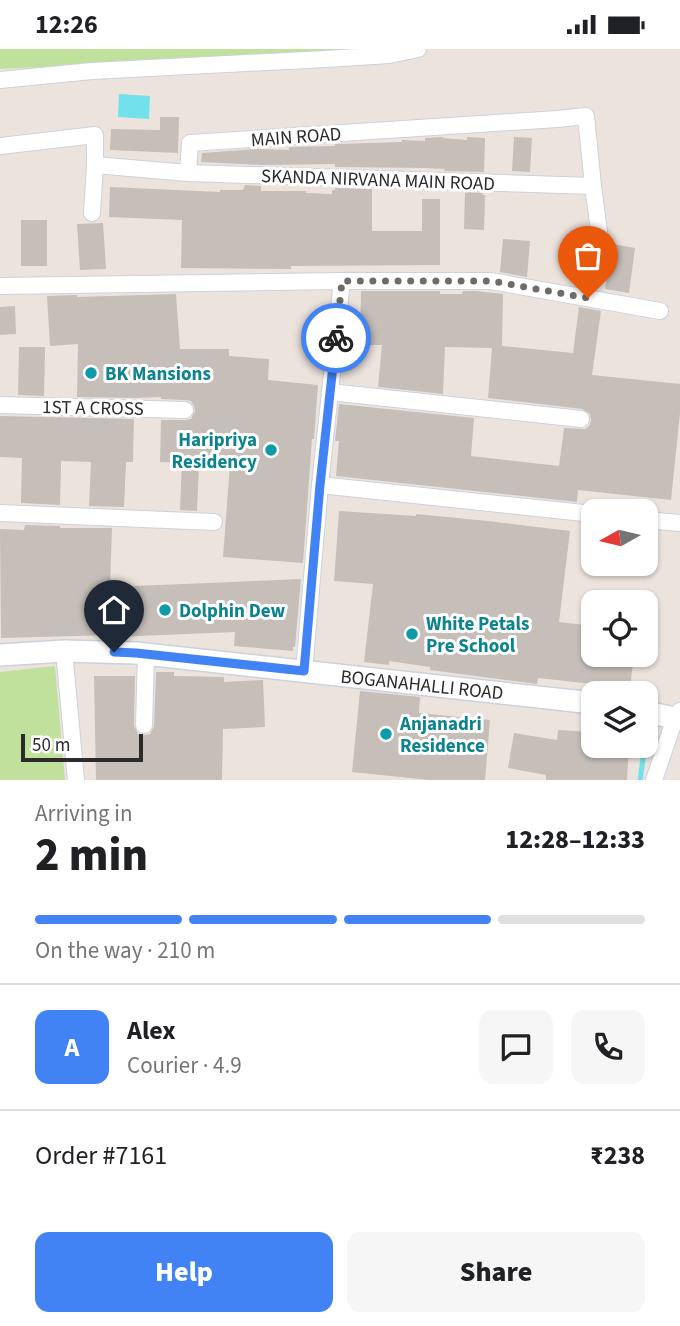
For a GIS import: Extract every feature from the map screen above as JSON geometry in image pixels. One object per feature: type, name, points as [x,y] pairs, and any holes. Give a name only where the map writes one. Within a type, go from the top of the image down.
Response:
[{"type":"street","points":[[0,80],[92,71],[389,55],[418,49]]},
{"type":"street","name":"MAIN ROAD","points":[[188,173],[190,143],[586,116],[593,186]]},
{"type":"street","points":[[0,146],[95,135],[92,213]]},
{"type":"street","points":[[95,165],[188,173]]},
{"type":"street","name":"SKANDA NIRVANA MAIN ROAD","points":[[188,173],[593,186]]},
{"type":"street","points":[[593,186],[599,231]]},
{"type":"street","points":[[304,671],[320,485],[342,281]]},
{"type":"street","points":[[0,286],[491,281],[660,311]]},
{"type":"street","points":[[330,391],[582,419]]},
{"type":"street","name":"1ST A CROSS","points":[[0,405],[185,410]]},
{"type":"street","points":[[320,485],[581,513]]},
{"type":"street","points":[[0,513],[214,522]]},
{"type":"street","points":[[658,521],[680,523]]},
{"type":"street","points":[[64,651],[76,780]]},
{"type":"street","name":"BOGANAHALLI ROAD","points":[[0,655],[64,651],[146,654],[581,702]]},
{"type":"street","points":[[144,725],[146,654]]},
{"type":"street","points":[[654,780],[678,716],[658,714]]},
{"type":"green space","points":[[0,49],[358,49],[326,53],[0,69]]},
{"type":"green space","points":[[55,666],[65,780],[0,780],[0,672]]},
{"type":"water","points":[[119,94],[150,96],[149,119],[118,117]]},
{"type":"building","points":[[160,117],[179,117],[178,153],[110,150],[111,129],[160,130]]},
{"type":"building","points":[[467,137],[485,138],[484,172],[335,167],[335,164],[201,162],[202,153],[257,149],[289,150],[289,147],[402,140],[425,141],[425,138],[467,140]]},
{"type":"building","points":[[514,137],[532,138],[530,172],[512,171]]},
{"type":"building","points":[[245,185],[261,186],[261,191],[332,194],[335,188],[372,189],[372,231],[422,231],[422,199],[440,199],[440,265],[291,266],[291,269],[181,268],[182,220],[109,217],[110,187],[220,192],[243,190]]},
{"type":"building","points":[[465,192],[485,195],[484,230],[464,229]]},
{"type":"building","points":[[21,220],[47,220],[47,266],[21,266]]},
{"type":"building","points":[[103,223],[106,269],[80,270],[77,224]]},
{"type":"building","points":[[503,239],[530,241],[527,277],[500,272]]},
{"type":"building","points":[[612,244],[635,248],[629,293],[605,289]]},
{"type":"building","points":[[361,291],[440,291],[440,294],[462,294],[463,291],[476,291],[503,294],[502,346],[573,353],[579,307],[601,311],[592,375],[680,384],[680,413],[671,500],[578,490],[577,502],[336,476],[339,441],[335,441],[339,404],[474,418],[471,456],[559,466],[564,428],[585,429],[591,421],[590,414],[582,409],[488,398],[492,348],[445,347],[443,394],[378,387],[382,345],[360,345]]},
{"type":"building","points":[[176,294],[180,349],[229,349],[229,356],[269,359],[268,380],[318,385],[303,563],[223,557],[230,465],[199,465],[197,511],[180,510],[182,463],[160,462],[161,420],[191,419],[195,411],[191,401],[161,397],[77,397],[78,344],[50,346],[47,296]]},
{"type":"building","points":[[15,306],[16,334],[0,335],[0,307]]},
{"type":"building","points":[[19,347],[45,347],[44,396],[18,395]]},
{"type":"building","points":[[0,416],[134,419],[133,462],[126,462],[124,507],[89,506],[91,462],[61,461],[60,505],[21,503],[22,458],[0,457]]},
{"type":"building","points":[[339,511],[416,514],[570,531],[559,622],[581,625],[581,667],[633,667],[631,681],[581,683],[538,678],[537,684],[430,670],[430,667],[389,661],[389,665],[364,662],[373,584],[334,581]]},
{"type":"building","points":[[25,525],[112,528],[110,587],[301,579],[295,647],[293,651],[234,646],[235,632],[1,638],[0,529],[24,530]]},
{"type":"building","points":[[156,672],[174,672],[174,676],[224,677],[224,682],[263,680],[265,727],[223,729],[222,780],[96,780],[94,676],[135,676],[134,725],[138,734],[144,735],[150,734],[154,726]]},
{"type":"building","points":[[360,691],[420,697],[419,713],[490,720],[485,780],[429,780],[352,772]]},
{"type":"building","points":[[558,730],[581,731],[581,758],[628,758],[627,780],[546,780],[546,775],[508,768],[514,733],[557,740]]},
{"type":"waterway","points":[[640,780],[643,758]]},
{"type":"way so far","points":[[336,338],[342,281],[491,281],[588,298]]},
{"type":"place","name":"BK Mansions","points":[[91,373]]},
{"type":"place","name":"Haripriya Residency","points":[[271,450]]},
{"type":"place","name":"Dolphin Dew","points":[[165,610]]},
{"type":"place","name":"White Petals Pre School","points":[[412,634]]},
{"type":"place","name":"Anjanadri Residence","points":[[386,734]]},
{"type":"route","points":[[114,652],[304,671],[336,338]]}]
